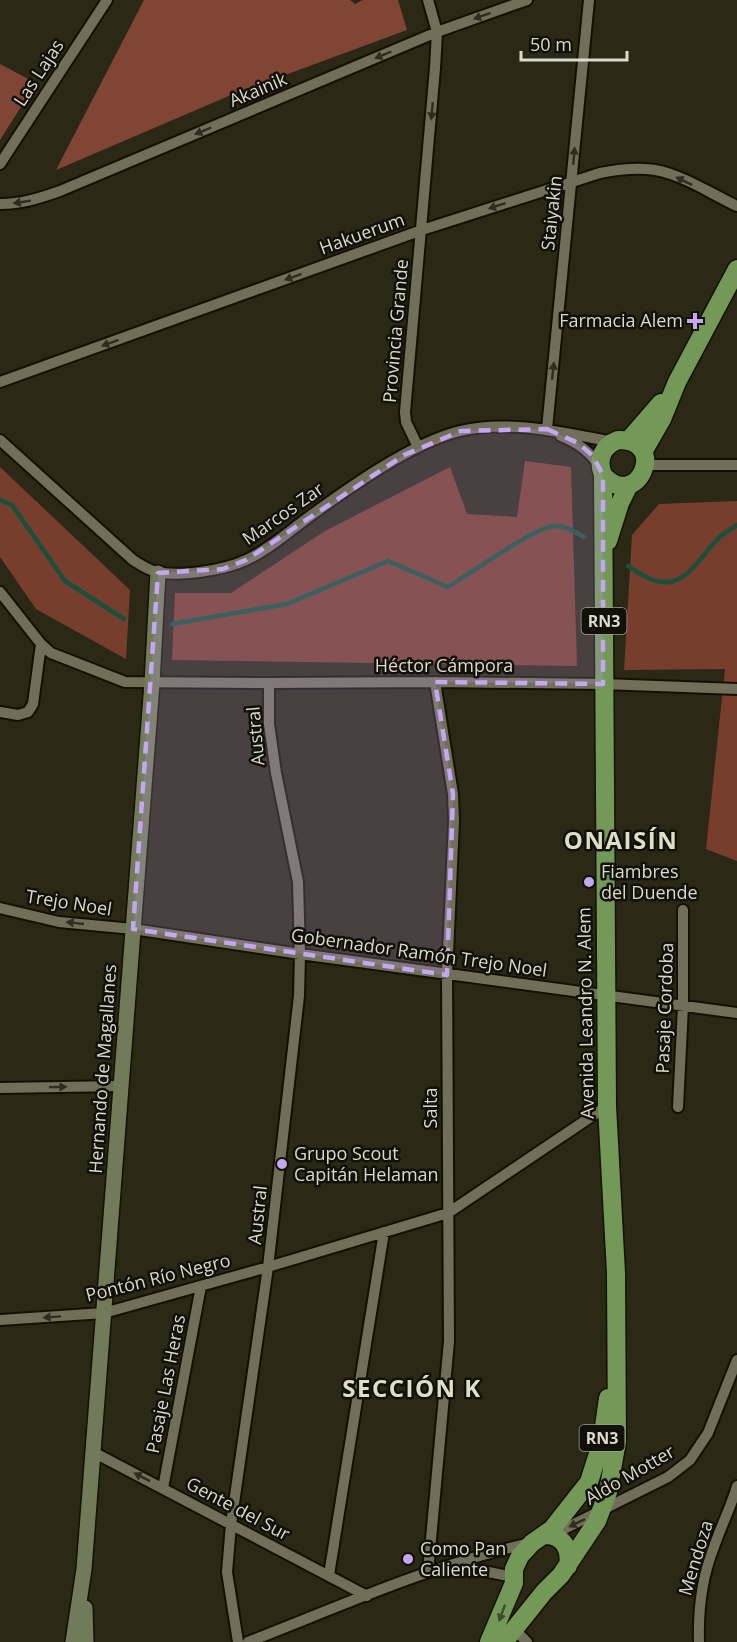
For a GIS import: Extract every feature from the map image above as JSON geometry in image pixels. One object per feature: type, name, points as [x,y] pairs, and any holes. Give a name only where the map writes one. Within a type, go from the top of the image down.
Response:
[{"type":"highway","name":"Avenida Leandro N. Alem","points":[[604,557],[620,503],[629,485],[640,478],[644,459],[677,382],[737,269]]},
{"type":"highway","name":"Avenida Leandro N. Alem","points":[[516,1638],[544,1592],[568,1566],[589,1536],[602,1511],[608,1492],[617,1441],[616,1272],[607,1106],[604,557],[601,455],[648,419],[677,382]]},
{"type":"highway","points":[[621,441],[634,443],[644,459]]},
{"type":"highway","points":[[602,471],[614,484],[629,485]]},
{"type":"highway","name":"Avenida Leandro N. Alem","points":[[489,1642],[513,1580],[516,1562],[543,1538],[589,1482],[605,1422],[617,1324]]},
{"type":"highway","points":[[543,1538],[559,1539],[568,1551],[568,1566]]},
{"type":"highway","points":[[513,1580],[527,1592],[544,1592]]},
{"type":"main road","name":"Hernando de Magallanes","points":[[73,1642],[84,1569],[152,682],[158,573]]},
{"type":"main road","name":"Hernando de Magallanes","points":[[84,1569],[86,1642]]},
{"type":"street","name":"Las Lajas","points":[[0,164],[107,0]]},
{"type":"street","name":"Provincia Grande","points":[[418,447],[406,422],[405,412],[437,32],[428,0]]},
{"type":"street","name":"Akainik","points":[[0,204],[33,200],[60,191],[437,32],[527,0]]},
{"type":"street","name":"Staiyakin","points":[[547,429],[589,0]]},
{"type":"street","name":"Hakuerum","points":[[0,382],[422,230],[609,171],[648,169],[672,174],[737,206]]},
{"type":"street","name":"Marcos Zar","points":[[158,573],[223,569],[246,560],[261,552],[333,499],[418,447],[461,431],[503,428],[547,429],[621,441]]},
{"type":"street","name":"Marcos Zar","points":[[547,429],[578,443],[592,455],[602,471]]},
{"type":"street","points":[[0,440],[133,560],[144,568],[158,573]]},
{"type":"street","points":[[644,459],[737,465]]},
{"type":"street","points":[[0,592],[41,644],[33,704],[28,712],[18,715],[0,712]]},
{"type":"street","name":"Héctor Cámpora","points":[[41,644],[51,653],[125,682],[435,682],[603,684],[737,689]]},
{"type":"street","name":"Salta","points":[[428,1572],[449,1341],[447,975],[454,821],[453,794],[435,682]]},
{"type":"street","name":"Austral","points":[[238,1642],[227,1572],[231,1524],[268,1267],[299,996],[298,882],[276,773],[269,724],[269,683]]},
{"type":"street","name":"Trejo Noel","points":[[0,908],[59,921],[133,929]]},
{"type":"street","name":"Pasaje Cordoba","points":[[678,1107],[683,1006],[684,910]]},
{"type":"street","name":"Gobernador Ramón Trejo Noel","points":[[133,929],[447,975],[737,1013]]},
{"type":"street","points":[[0,1088],[121,1086]]},
{"type":"street","name":"Pontón Río Negro","points":[[0,1320],[104,1313],[448,1213],[607,1106]]},
{"type":"street","points":[[329,1575],[384,1232]]},
{"type":"street","name":"Pasaje Las Heras","points":[[163,1488],[201,1286]]},
{"type":"street","name":"Aldo Motter","points":[[248,1642],[428,1572],[543,1538],[668,1477],[690,1460],[708,1433],[736,1368]]},
{"type":"street","name":"Gente del Sur","points":[[93,1452],[367,1596]]},
{"type":"street","name":"Mendoza","points":[[699,1642],[698,1614],[703,1582],[737,1486]]},
{"type":"street","name":"Aldo Motter","points":[[451,1565],[513,1580]]},
{"type":"highlighted area","points":[[547,429],[578,443],[592,455],[603,475],[603,684],[435,682],[453,794],[447,975],[133,929],[158,573],[223,569],[246,560],[404,455],[461,431]]},
{"type":"shaded area","points":[[144,0],[350,0],[355,4],[363,0],[398,0],[407,30],[231,95],[56,170]]},
{"type":"shaded area","points":[[0,64],[36,83],[0,140]]},
{"type":"shaded area","points":[[525,461],[571,467],[577,666],[172,660],[175,593],[231,593],[325,531],[450,467],[467,514],[517,517]]},
{"type":"shaded area","points":[[0,467],[130,590],[126,659],[36,609],[0,557]]},
{"type":"shaded area","points":[[737,501],[737,861],[706,849],[725,669],[624,670],[632,535],[659,504]]},
{"type":"waterway","points":[[0,500],[12,505],[65,581],[124,619]]},
{"type":"waterway","points":[[628,566],[654,580],[663,582],[681,578],[721,536],[737,525]]},
{"type":"waterway","points":[[172,624],[287,604],[388,561],[448,587],[545,528],[562,527],[584,537]]},
{"type":"place","name":"Farmacia Alem","points":[[695,321]]},
{"type":"place","name":"Fiambres del Duende","points":[[589,882]]},
{"type":"place","name":"Grupo Scout Capitán Helaman","points":[[282,1164]]},
{"type":"place","name":"Como Pan Caliente","points":[[408,1559]]},
{"type":"district","name":"ONAISÍN","points":[[621,841]]},
{"type":"district","name":"SECCIÓN K","points":[[412,1389]]}]
